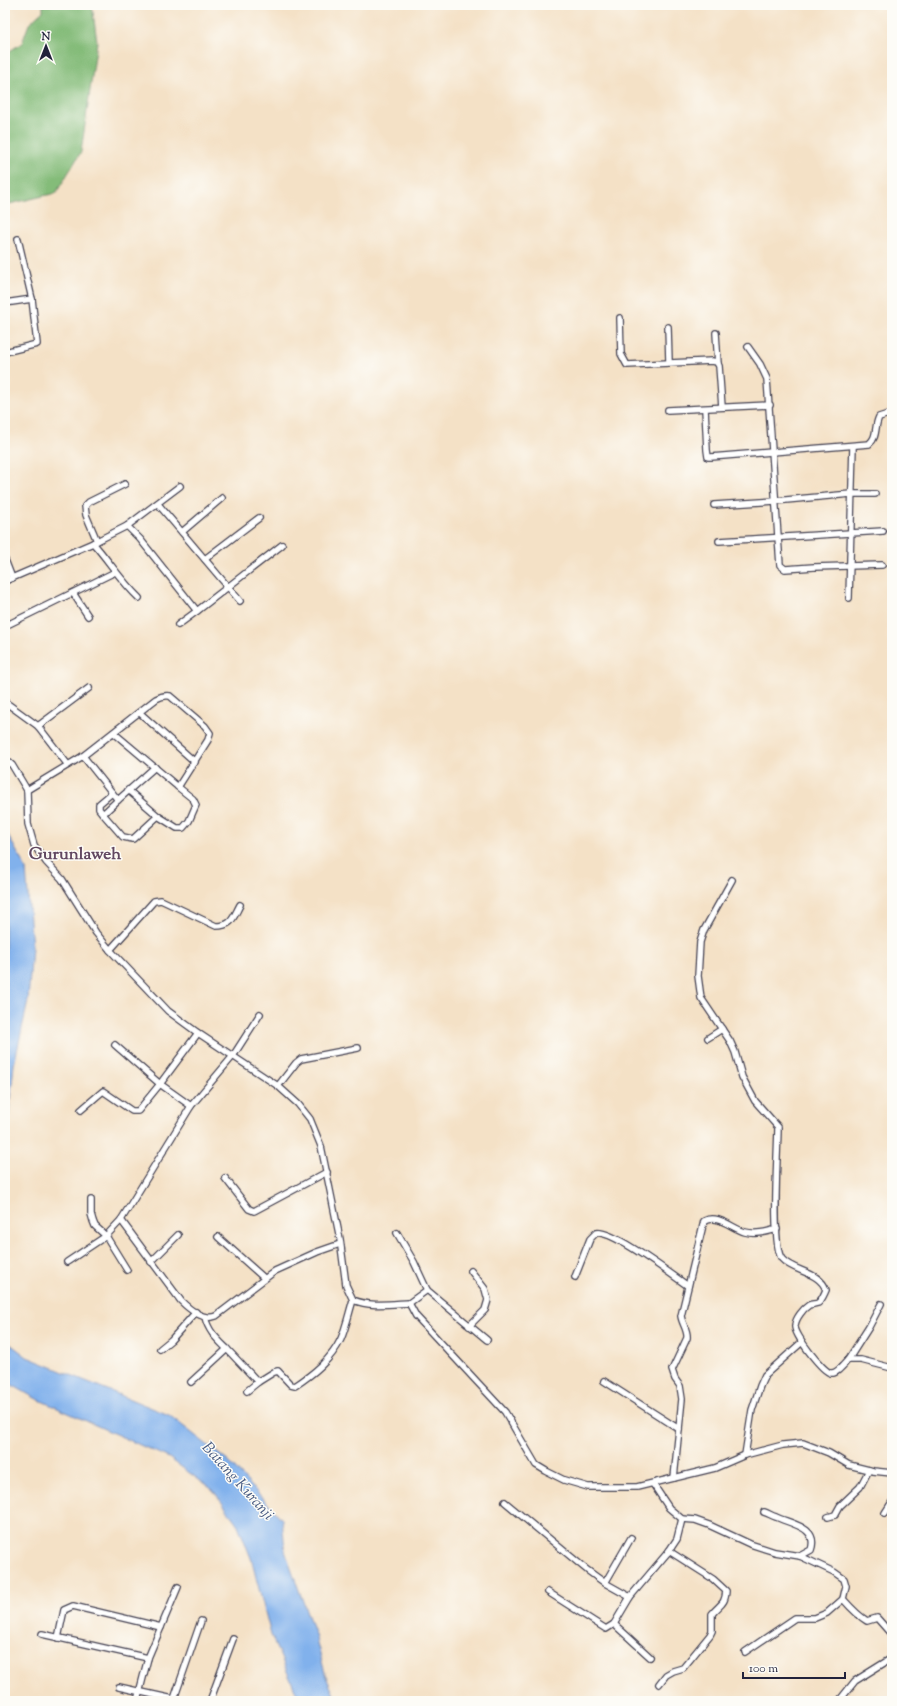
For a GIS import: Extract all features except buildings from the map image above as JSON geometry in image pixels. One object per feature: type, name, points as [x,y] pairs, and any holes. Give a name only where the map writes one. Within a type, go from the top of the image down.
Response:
[{"type":"street","points":[[5,352],[38,344],[32,299],[18,239]]},
{"type":"street","points":[[5,303],[32,299]]},
{"type":"street","points":[[620,318],[621,354],[627,365],[712,360],[718,364]]},
{"type":"street","points":[[668,327],[669,362]]},
{"type":"street","points":[[716,333],[722,407]]},
{"type":"street","points":[[748,347],[767,379],[780,565],[786,569],[849,565],[882,565]]},
{"type":"street","points":[[668,410],[770,405]]},
{"type":"street","points":[[705,409],[708,457],[869,444],[875,436],[876,422],[879,417],[892,413]]},
{"type":"street","points":[[849,598],[853,446]]},
{"type":"street","points":[[125,484],[89,502],[85,506],[86,515],[95,542],[115,572],[139,598]]},
{"type":"street","points":[[5,581],[95,542],[127,526],[180,486]]},
{"type":"street","points":[[714,505],[852,494],[875,494]]},
{"type":"street","points":[[182,532],[222,498]]},
{"type":"street","points":[[158,504],[205,559],[227,588],[240,601]]},
{"type":"street","points":[[205,559],[258,518]]},
{"type":"street","points":[[127,526],[140,539],[197,611]]},
{"type":"street","points":[[719,541],[778,536],[883,531]]},
{"type":"street","points":[[178,625],[282,545]]},
{"type":"street","points":[[5,560],[12,578]]},
{"type":"street","points":[[5,626],[115,572]]},
{"type":"street","points":[[73,593],[88,616]]},
{"type":"street","points":[[38,726],[89,688]]},
{"type":"street","points":[[27,790],[83,756],[162,695],[170,696],[205,726],[210,736],[178,787]]},
{"type":"street","points":[[5,702],[38,726],[68,765]]},
{"type":"street","points":[[140,712],[195,762]]},
{"type":"street","points":[[114,733],[178,787],[195,803],[196,807],[185,827],[180,829],[158,816],[128,790]]},
{"type":"street","points":[[83,756],[118,800]]},
{"type":"street","points":[[5,759],[12,765],[27,790],[28,824],[34,845],[46,862],[62,879],[96,933],[110,950],[168,1011],[198,1034],[278,1086],[298,1104],[313,1124],[321,1146],[327,1172],[346,1285],[353,1300],[360,1303],[376,1304],[408,1303],[427,1290]]},
{"type":"street","points":[[102,814],[155,767]]},
{"type":"street","points":[[112,793],[99,804],[99,810],[124,837],[131,839],[137,836],[158,816]]},
{"type":"street","points":[[732,880],[704,930],[700,942],[698,954],[698,976],[701,998],[722,1029],[735,1052],[742,1077],[755,1101],[778,1128],[776,1229],[778,1252],[787,1263],[821,1281],[826,1290],[821,1300],[805,1308],[797,1320],[794,1330],[816,1360],[827,1371],[831,1373],[836,1372],[848,1360],[869,1327],[881,1304]]},
{"type":"street","points":[[110,950],[154,900],[161,900],[216,926],[225,926],[229,923],[240,905]]},
{"type":"street","points":[[67,1262],[106,1236],[121,1220],[191,1106],[233,1056],[260,1014]]},
{"type":"street","points":[[708,1038],[722,1029]]},
{"type":"street","points":[[81,1110],[102,1091],[132,1111],[138,1111],[198,1034]]},
{"type":"street","points":[[115,1045],[160,1084],[191,1106]]},
{"type":"street","points":[[278,1086],[296,1063],[301,1059],[358,1048]]},
{"type":"street","points":[[225,1178],[249,1209],[254,1211],[327,1172]]},
{"type":"street","points":[[91,1200],[91,1214],[95,1226],[106,1236],[127,1270]]},
{"type":"street","points":[[674,1478],[682,1399],[680,1386],[675,1379],[672,1370],[687,1338],[687,1333],[681,1316],[704,1221],[710,1218],[718,1219],[745,1232],[755,1234],[776,1229]]},
{"type":"street","points":[[121,1220],[181,1301],[205,1317],[216,1316],[275,1271],[317,1252],[340,1244]]},
{"type":"street","points":[[397,1233],[414,1262],[427,1290],[487,1340]]},
{"type":"street","points":[[575,1277],[590,1239],[596,1233],[604,1233],[636,1250],[688,1286]]},
{"type":"street","points":[[152,1262],[178,1234]]},
{"type":"street","points":[[218,1237],[264,1278]]},
{"type":"street","points":[[469,1326],[485,1310],[488,1300],[485,1289],[471,1271]]},
{"type":"street","points":[[247,1391],[274,1372],[278,1371],[292,1385],[295,1386],[316,1372],[341,1339],[353,1300]]},
{"type":"street","points":[[408,1303],[416,1316],[505,1412],[536,1465],[564,1480],[588,1486],[631,1487],[654,1484],[715,1468],[745,1455],[783,1445],[803,1443],[829,1453],[849,1465],[869,1470],[892,1473]]},
{"type":"street","points":[[160,1349],[171,1340],[196,1312]]},
{"type":"street","points":[[205,1317],[207,1325],[213,1334],[258,1382]]},
{"type":"street","points":[[745,1455],[752,1410],[765,1375],[802,1342]]},
{"type":"street","points":[[191,1382],[226,1349]]},
{"type":"street","points":[[848,1360],[861,1360],[890,1368],[892,1361]]},
{"type":"street","points":[[604,1381],[679,1429]]},
{"type":"street","points":[[828,1517],[835,1515],[840,1506],[860,1487],[869,1470]]},
{"type":"street","points":[[654,1484],[669,1508],[682,1519],[695,1520],[750,1544],[775,1552],[800,1556],[824,1566],[844,1579],[846,1586],[843,1600],[827,1613],[815,1618],[795,1618],[745,1652]]},
{"type":"street","points":[[505,1502],[533,1523],[568,1555],[605,1583],[630,1597]]},
{"type":"street","points":[[885,1513],[892,1502]]},
{"type":"street","points":[[764,1512],[800,1526],[810,1534],[813,1539],[811,1550],[800,1556]]},
{"type":"street","points":[[548,1592],[602,1628],[606,1629],[614,1624],[630,1597],[669,1551],[677,1539],[682,1519]]},
{"type":"street","points":[[605,1583],[631,1538]]},
{"type":"street","points":[[660,1684],[666,1675],[683,1668],[710,1635],[712,1631],[712,1614],[723,1605],[726,1591],[713,1579],[669,1551]]},
{"type":"street","points":[[137,1701],[148,1658],[178,1587]]},
{"type":"street","points":[[843,1600],[863,1619],[867,1621],[877,1618],[892,1635]]},
{"type":"street","points":[[58,1638],[64,1610],[73,1606],[161,1627]]},
{"type":"street","points":[[174,1699],[201,1621]]},
{"type":"street","points":[[614,1624],[650,1657]]},
{"type":"street","points":[[42,1634],[148,1658]]},
{"type":"street","points":[[210,1701],[233,1639]]},
{"type":"street","points":[[839,1701],[855,1681],[892,1658]]},
{"type":"street","points":[[119,1687],[182,1701]]},
{"type":"green space","points":[[43,5],[92,5],[97,42],[81,152],[56,193],[5,205],[5,54],[22,43],[29,24],[43,11]]},
{"type":"water","points":[[5,829],[26,869],[32,947],[28,1001],[14,1065],[8,1122],[5,1128]]},
{"type":"water","name":"Batang Kuranji","points":[[5,1340],[27,1357],[169,1415],[229,1462],[282,1519],[285,1551],[315,1635],[326,1677],[337,1701],[300,1701],[271,1635],[251,1558],[238,1525],[213,1490],[169,1458],[35,1398],[5,1381]]},
{"type":"district","name":"Gurunlaweh","points":[[75,853]]}]
